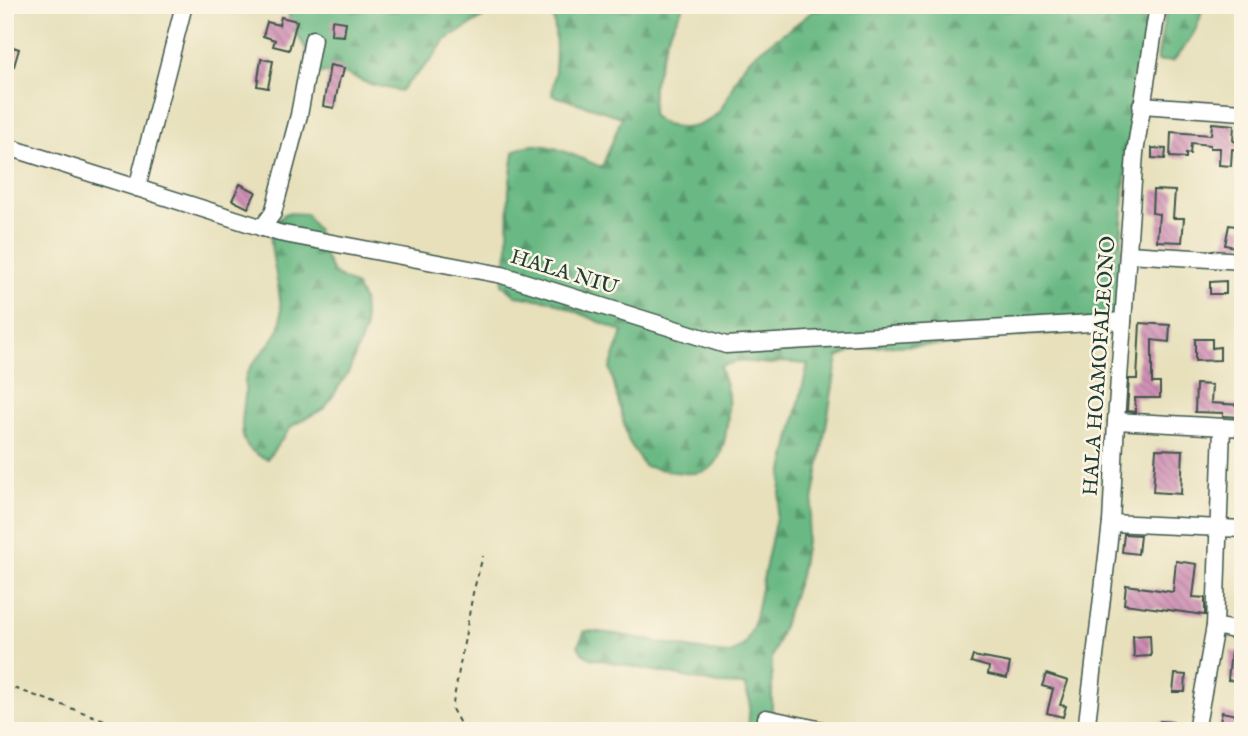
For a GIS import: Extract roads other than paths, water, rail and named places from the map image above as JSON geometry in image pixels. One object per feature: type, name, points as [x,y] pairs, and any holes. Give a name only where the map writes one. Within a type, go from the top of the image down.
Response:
[{"type":"street","points":[[137,188],[184,5]]},
{"type":"street","name":"HALA HOAMOFALEONO","points":[[1086,731],[1111,523],[1135,153],[1158,5]]},
{"type":"street","points":[[262,228],[273,214],[299,115],[313,39]]},
{"type":"street","points":[[1141,105],[1243,111]]},
{"type":"street","name":"HALA NIU","points":[[5,146],[279,233],[502,275],[726,345],[1123,321]]},
{"type":"street","points":[[1128,254],[1243,261]]},
{"type":"street","points":[[1116,421],[1243,428]]},
{"type":"street","points":[[1196,731],[1215,626],[1222,427]]},
{"type":"street","points":[[1111,523],[1243,529]]},
{"type":"street","points":[[1215,626],[1243,632]]},
{"type":"street","points":[[766,718],[827,731]]}]
